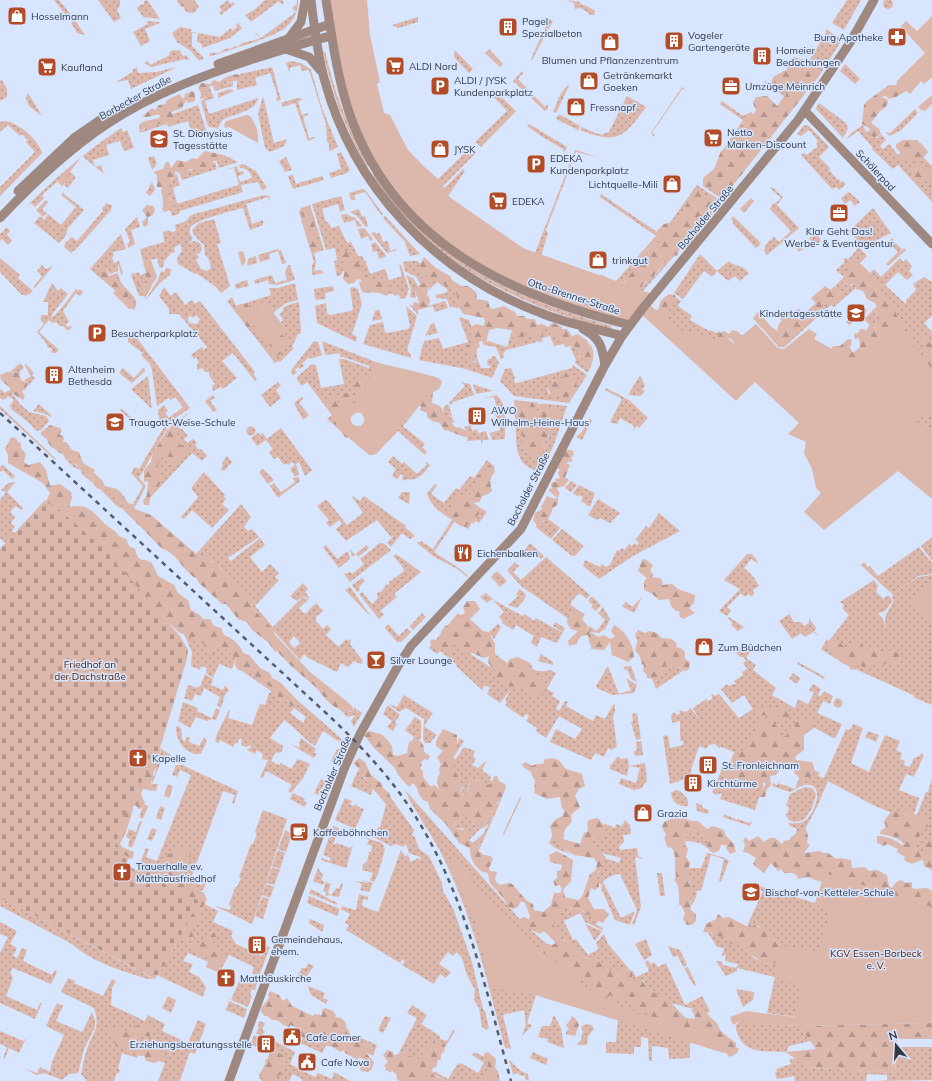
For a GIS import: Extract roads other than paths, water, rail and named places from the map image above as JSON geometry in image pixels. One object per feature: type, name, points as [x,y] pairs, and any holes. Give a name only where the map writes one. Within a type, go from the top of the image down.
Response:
[{"type":"street","points":[[305,0],[301,22],[286,44],[312,60],[323,77]]},
{"type":"street","points":[[311,0],[314,29],[323,77],[338,120],[355,155],[379,193],[411,230],[445,261],[479,284],[521,305],[591,333],[597,339],[602,350],[605,365]]},
{"type":"street","name":"Otto-Brenner-Straße","points":[[326,0],[331,36],[345,97],[364,147],[396,197],[426,230],[466,261],[515,288],[560,305],[630,326]]},
{"type":"street","name":"Bocholder Straße","points":[[229,1081],[342,773],[360,734],[407,652],[521,529],[605,365],[622,336],[805,111],[874,0]]},
{"type":"street","name":"Borbecker Straße","points":[[0,218],[56,164],[99,130],[135,108],[189,81],[286,44],[314,29],[330,24]]},
{"type":"street","name":"Borbecker Straße","points":[[0,209],[71,140],[103,118],[183,78],[286,44],[316,40],[331,36]]},
{"type":"street","name":"Schölerpad","points":[[805,111],[932,244]]},
{"type":"street","points":[[574,325],[622,336]]},
{"type":"railway","points":[[0,413],[326,713],[349,735],[392,782],[429,840],[445,872],[459,906],[482,975],[511,1081]]},
{"type":"place","name":"Hosselmann","points":[[17,16]]},
{"type":"place","name":"Pagel Spezialbeton","points":[[508,27]]},
{"type":"place","name":"Burg Apotheke","points":[[897,37]]},
{"type":"place","name":"Vogeler Gartengeräte","points":[[674,41]]},
{"type":"place","name":"Blumen und Pflanzenzentrum","points":[[610,42]]},
{"type":"place","name":"Homeier Bedachungen","points":[[762,56]]},
{"type":"place","name":"ALDI Nord","points":[[395,66]]},
{"type":"place","name":"Kaufland","points":[[47,67]]},
{"type":"place","name":"Getränkemarkt Goeken","points":[[589,81]]},
{"type":"place","name":"ALDI / JYSK Kundenparkplatz","points":[[440,86]]},
{"type":"place","name":"Umzüge Meinrich","points":[[731,86]]},
{"type":"place","name":"Fressnapf","points":[[576,107]]},
{"type":"place","name":"Netto Marken-Discount","points":[[713,138]]},
{"type":"place","name":"St. Dionysius Tagesstätte","points":[[159,139]]},
{"type":"place","name":"JYSK","points":[[440,149]]},
{"type":"place","name":"EDEKA Kundenparkplatz","points":[[536,164]]},
{"type":"place","name":"Lichtquelle-Mili","points":[[672,184]]},
{"type":"place","name":"EDEKA","points":[[498,201]]},
{"type":"place","name":"Klar Geht Das! Werbe- & Eventagentur","points":[[839,213]]},
{"type":"place","name":"trinkgut","points":[[598,260]]},
{"type":"place","name":"Kindertagesstätte","points":[[856,313]]},
{"type":"place","name":"Besucherparkplatz","points":[[97,333]]},
{"type":"place","name":"Altenheim Bethesda","points":[[54,375]]},
{"type":"place","name":"AWO Wilhelm-Heine-Haus","points":[[477,416]]},
{"type":"place","name":"Traugott-Weise-Schule","points":[[115,422]]},
{"type":"place","name":"Eichenbalken","points":[[463,553]]},
{"type":"place","name":"Zum Büdchen","points":[[704,647]]},
{"type":"place","name":"Silver Lounge","points":[[376,660]]},
{"type":"place","name":"Kapelle","points":[[138,758]]},
{"type":"place","name":"St. Fronleichnam","points":[[708,765]]},
{"type":"place","name":"Kirchtürme","points":[[693,783]]},
{"type":"place","name":"Grazia","points":[[643,813]]},
{"type":"place","name":"Kaffeeböhnchen","points":[[299,832]]},
{"type":"place","name":"Trauerhalle ev. Matthäusfriedhof","points":[[122,872]]},
{"type":"place","name":"Bischof-von-Ketteler-Schule","points":[[751,892]]},
{"type":"place","name":"Gemeindehaus, ehem.","points":[[257,945]]},
{"type":"place","name":"Matthäuskirche","points":[[226,978]]},
{"type":"place","name":"Cafe Corner","points":[[292,1037]]},
{"type":"place","name":"Erziehungsberatungsstelle","points":[[266,1044]]},
{"type":"place","name":"Cafe Nova","points":[[307,1062]]},
{"type":"park label","name":"Friedhof an der Dachstraße","points":[[90,670]]},
{"type":"park label","name":"KGV Essen-Borbeck e. V.","points":[[876,958]]}]
